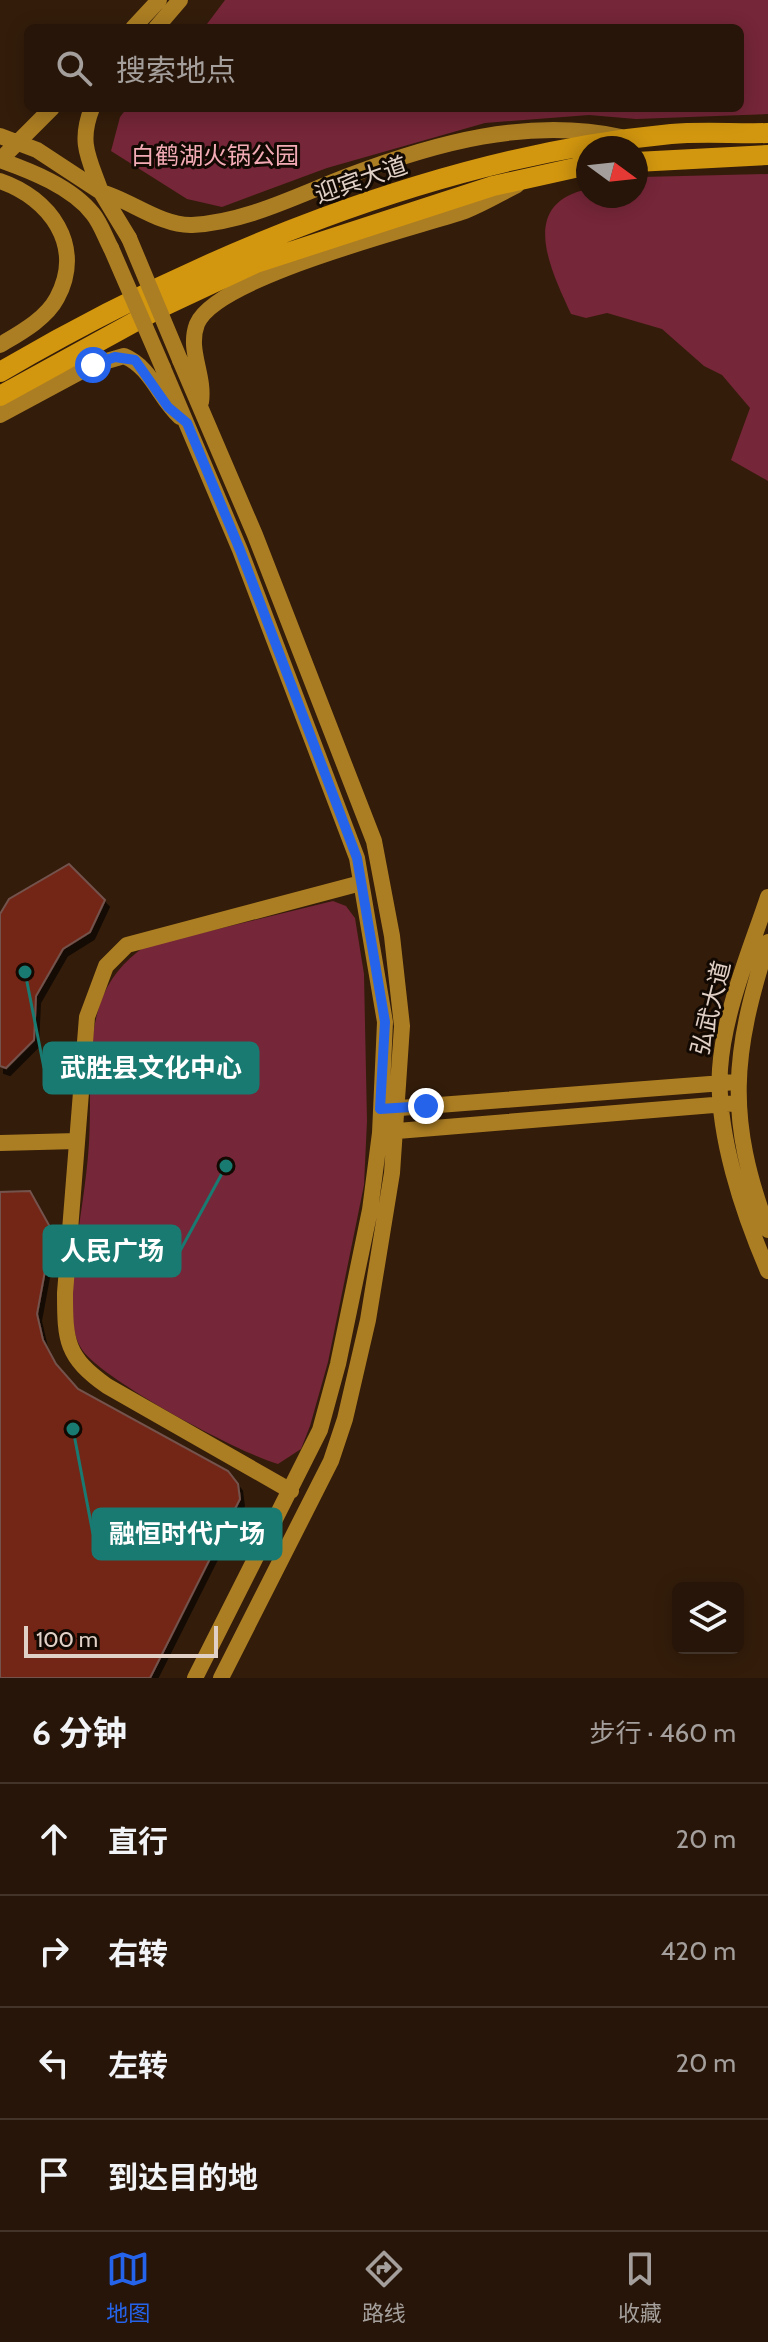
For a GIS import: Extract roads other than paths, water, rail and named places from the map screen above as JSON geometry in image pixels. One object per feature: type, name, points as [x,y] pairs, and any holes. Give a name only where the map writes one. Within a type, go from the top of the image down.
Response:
[{"type":"main road","points":[[137,24],[159,0]]},
{"type":"main road","points":[[159,24],[180,0]]},
{"type":"main road","points":[[48,112],[0,160],[29,170],[80,202],[94,215],[111,248],[251,580],[357,858],[385,1022],[388,1132],[368,1320],[341,1433],[331,1461],[221,1678]]},
{"type":"main road","points":[[91,112],[83,134],[85,151],[101,192],[129,238],[255,535],[374,841],[392,936],[402,1026],[388,1109]]},
{"type":"main road","points":[[0,136],[21,142],[101,192],[167,220],[189,225],[262,209],[348,176],[462,140],[552,128],[587,130],[615,136]]},
{"type":"main road","name":"迎宾大道","points":[[648,138],[672,134],[768,133]]},
{"type":"main road","name":"迎宾大道","points":[[0,372],[83,324],[180,276],[293,231],[420,187],[513,162],[576,151]]},
{"type":"main road","points":[[648,161],[768,155]]},
{"type":"main road","name":"迎宾大道","points":[[0,396],[160,308],[256,263],[363,225],[576,168]]},
{"type":"main road","points":[[200,407],[202,384],[194,336],[203,314],[211,305],[237,289],[290,269],[385,234],[465,211],[533,177]]},
{"type":"main road","points":[[0,181],[53,216],[67,244],[57,298],[42,316],[0,345]]},
{"type":"main road","points":[[0,415],[93,365],[124,356],[142,367],[168,407],[187,423]]},
{"type":"main road","points":[[291,1491],[107,1386],[81,1368],[65,1339],[65,1293],[87,1017],[106,966],[127,945],[361,883]]},
{"type":"main road","name":"弘武大道","points":[[768,897],[726,1032],[728,1082],[743,1213],[768,1271]]},
{"type":"main road","name":"弘武大道","points":[[728,1082],[768,942]]},
{"type":"main road","points":[[388,1109],[728,1082]]},
{"type":"main road","points":[[388,1132],[731,1104]]},
{"type":"main road","name":"弘武大道","points":[[731,1104],[768,1230]]},
{"type":"main road","points":[[195,1678],[320,1430],[338,1364],[388,1132]]},
{"type":"main road","points":[[0,1143],[77,1146]]},
{"type":"main road","points":[[0,1154],[77,1146]]},
{"type":"place","name":"武胜县文化中心","points":[[25,972]]},
{"type":"place","name":"人民广场","points":[[226,1166]]},
{"type":"place","name":"融恒时代广场","points":[[73,1429]]},
{"type":"park label","name":"白鹤湖火锅公园","points":[[215,156]]}]
